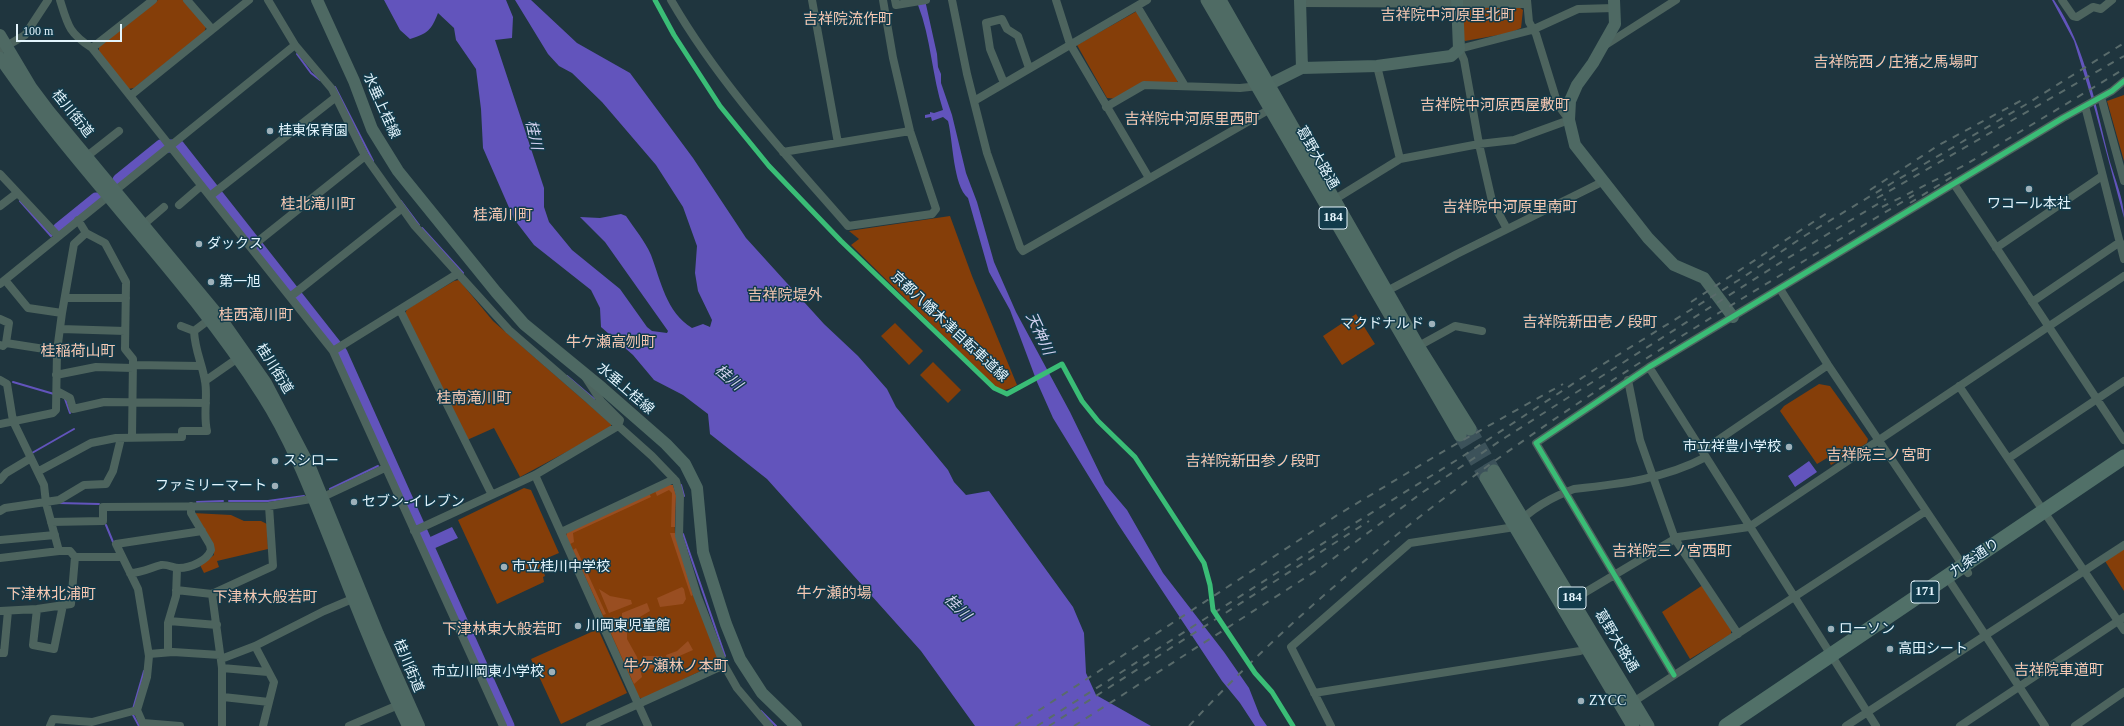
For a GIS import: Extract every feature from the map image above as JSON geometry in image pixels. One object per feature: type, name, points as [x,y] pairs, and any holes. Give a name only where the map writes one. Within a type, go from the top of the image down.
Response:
[{"type":"highway","name":"九条通り","points":[[1733,725],[1966,570],[2047,514],[2124,457]]},
{"type":"highway","name":"九条通り","points":[[2047,514],[2124,467]]},
{"type":"main road","name":"葛野大路通","points":[[1207,0],[1230,29],[1414,348],[1465,432]]},
{"type":"main road","name":"葛野大路通","points":[[1220,0],[1230,29]]},
{"type":"main road","name":"葛野大路通","points":[[1263,86],[1270,109],[1303,156]]},
{"type":"main road","name":"葛野大路通","points":[[1490,474],[1519,522],[1573,600],[1648,726]]},
{"type":"main road","name":"葛野大路通","points":[[1519,522],[1561,606],[1586,650],[1633,726]]},
{"type":"street","points":[[3,48],[25,35],[48,0]]},
{"type":"street","points":[[60,0],[66,20],[75,37],[92,48],[170,143],[201,186],[212,194],[336,349],[385,468],[418,530],[502,726]]},
{"type":"street","points":[[92,48],[153,0]]},
{"type":"street","points":[[187,0],[212,29]]},
{"type":"street","points":[[130,96],[249,0]]},
{"type":"street","points":[[268,0],[294,46],[332,89],[365,156],[402,209],[457,274],[509,330],[619,423]]},
{"type":"street","name":"水垂上桂線","points":[[317,0],[354,81],[372,129],[398,172],[524,324],[583,372],[666,444],[685,464],[692,475],[698,498],[703,552],[713,587],[737,652],[750,676],[762,693],[796,726]]},
{"type":"street","points":[[671,0],[689,31],[750,112],[848,226],[932,214],[936,209],[910,131],[893,58],[883,0]]},
{"type":"street","points":[[812,0],[838,143]]},
{"type":"street","points":[[896,2],[926,0]]},
{"type":"street","points":[[946,0],[961,69],[967,74]]},
{"type":"street","points":[[952,0],[967,74],[987,153],[1020,248],[1023,251],[1270,109]]},
{"type":"street","points":[[1056,0],[1070,44],[1149,178]]},
{"type":"street","points":[[974,101],[1004,82],[1147,0]]},
{"type":"street","points":[[1601,48],[1676,0]]},
{"type":"street","points":[[2062,0],[2073,16],[2077,17],[2092,7],[2101,8],[2112,0]]},
{"type":"street","points":[[1302,68],[1300,2],[1527,2],[1529,22],[1532,30],[1536,34],[1558,105],[1569,120]]},
{"type":"street","points":[[1457,2],[1459,49],[1465,66],[1479,144],[1492,201],[1507,230]]},
{"type":"street","points":[[1106,107],[1144,85],[1263,86],[1302,68],[1377,66],[1451,56],[1459,49],[1532,30],[1578,9],[1614,4],[1615,24],[1577,85],[1570,101],[1569,120],[1575,145],[1602,182],[1648,238],[1674,265],[1704,278],[1733,316]]},
{"type":"street","points":[[1137,6],[1185,86]]},
{"type":"street","points":[[984,14],[990,48],[1004,82]]},
{"type":"street","points":[[986,22],[1002,19],[1007,29],[1018,36],[1029,68]]},
{"type":"street","name":"桂川街道","points":[[0,35],[3,48],[86,157],[111,194],[143,225],[206,298],[251,360],[294,433],[358,596],[403,703],[408,726]]},
{"type":"street","points":[[62,313],[28,308],[2,282],[111,194],[170,143],[294,46]]},
{"type":"street","name":"桂川街道","points":[[1,61],[32,104],[111,194],[210,319],[238,358],[284,433],[319,498]]},
{"type":"street","points":[[1377,66],[1400,159]]},
{"type":"street","points":[[1674,675],[1536,442],[1649,367],[2112,91],[2124,81]]},
{"type":"street","points":[[2112,91],[2124,90]]},
{"type":"street","points":[[212,194],[336,97]]},
{"type":"street","points":[[2101,97],[2122,168],[2124,181]]},
{"type":"street","points":[[2085,106],[2124,258]]},
{"type":"street","points":[[1330,202],[1400,159],[1479,144],[1514,140],[1569,120]]},
{"type":"street","points":[[86,157],[118,131]]},
{"type":"street","points":[[783,152],[910,131]]},
{"type":"street","points":[[253,246],[365,156]]},
{"type":"street","points":[[0,174],[58,236]]},
{"type":"street","points":[[1996,248],[2102,176]]},
{"type":"street","points":[[1383,293],[1602,182]]},
{"type":"street","points":[[1954,184],[2124,440]]},
{"type":"street","points":[[179,205],[201,186]]},
{"type":"street","points":[[0,206],[17,192]]},
{"type":"street","points":[[143,225],[164,207]]},
{"type":"street","points":[[293,295],[402,209]]},
{"type":"street","points":[[78,220],[86,233],[105,243],[126,282],[124,332],[125,349],[133,359],[132,437]]},
{"type":"street","points":[[0,424],[53,413],[56,410],[57,351],[61,330],[62,313],[66,298],[74,244],[86,233]]},
{"type":"street","points":[[2032,302],[2120,242]]},
{"type":"street","points":[[336,349],[457,274]]},
{"type":"street","points":[[1561,606],[1616,575],[1674,539],[1749,527],[2124,276]]},
{"type":"street","points":[[1780,289],[1878,440],[1966,570]]},
{"type":"street","points":[[66,298],[126,298]]},
{"type":"street","points":[[400,310],[492,495]]},
{"type":"street","points":[[0,319],[9,323],[3,344],[57,351]]},
{"type":"street","points":[[194,331],[210,319]]},
{"type":"street","points":[[182,326],[194,331]]},
{"type":"street","points":[[1414,348],[1455,326],[1482,331]]},
{"type":"street","points":[[61,330],[124,332]]},
{"type":"street","points":[[39,471],[91,443],[132,437],[182,437],[182,431],[207,431],[205,381],[196,352],[194,331]]},
{"type":"street","points":[[205,381],[238,358]]},
{"type":"street","points":[[1331,726],[1292,647],[1410,543],[1519,522],[1565,492],[1652,478],[1684,468],[1828,364]]},
{"type":"street","points":[[56,375],[96,368],[133,366],[200,366]]},
{"type":"street","points":[[1649,367],[1832,659],[1876,726]]},
{"type":"street","points":[[583,372],[601,401],[619,423],[674,479],[680,496],[679,536],[694,588],[724,665],[737,688],[767,724],[756,726]]},
{"type":"street","points":[[0,380],[8,384],[13,421],[30,458],[39,471],[44,485],[46,502],[59,552]]},
{"type":"street","points":[[1628,380],[1640,440],[1674,539],[1738,634]]},
{"type":"street","points":[[2009,458],[2124,381]]},
{"type":"street","points":[[1959,386],[2084,570],[2121,619],[2124,630]]},
{"type":"street","points":[[57,391],[70,398],[73,409],[104,402],[206,404]]},
{"type":"street","points":[[418,530],[535,475],[619,423]]},
{"type":"street","points":[[0,511],[5,508],[46,502],[50,500],[59,500],[84,485],[106,484],[113,471],[121,438]]},
{"type":"street","points":[[0,480],[6,473],[30,458]]},
{"type":"street","points":[[51,522],[103,520],[103,507],[269,506],[319,498],[385,468]]},
{"type":"street","points":[[535,475],[648,726]]},
{"type":"street","points":[[561,532],[674,479]]},
{"type":"street","points":[[130,573],[142,573],[162,565],[177,568],[191,566],[203,560],[210,554],[210,545],[191,513],[191,506]]},
{"type":"street","points":[[176,590],[212,594],[273,566],[269,506]]},
{"type":"street","points":[[1623,709],[1926,511]]},
{"type":"street","points":[[180,726],[144,724],[137,710],[147,678],[146,652],[138,589],[116,544],[202,531]]},
{"type":"street","points":[[0,540],[55,535]]},
{"type":"street","points":[[1846,726],[2124,545]]},
{"type":"street","points":[[0,558],[70,550],[75,557],[71,604],[37,609],[4,611],[4,653],[0,653]]},
{"type":"street","points":[[75,557],[122,557]]},
{"type":"street","points":[[168,652],[169,621],[176,590],[177,568]]},
{"type":"street","points":[[1949,581],[2020,686],[2045,726]]},
{"type":"street","points":[[212,594],[218,625],[222,668],[222,726]]},
{"type":"street","points":[[146,652],[168,652],[221,657],[255,646],[324,611],[358,596]]},
{"type":"street","points":[[37,609],[33,645],[54,649],[63,605]]},
{"type":"street","points":[[1960,726],[2121,619]]},
{"type":"street","points":[[169,621],[218,625]]},
{"type":"street","points":[[1314,693],[1586,650],[1599,643]]},
{"type":"street","points":[[255,646],[274,682],[263,726]]},
{"type":"street","points":[[590,726],[724,665]]},
{"type":"street","points":[[222,668],[268,672]]},
{"type":"street","points":[[2076,726],[2124,692]]},
{"type":"street","points":[[223,697],[269,702]]},
{"type":"street","points":[[349,726],[403,703]]},
{"type":"street","name":"桂川街道","points":[[403,703],[419,726]]},
{"type":"street","points":[[50,726],[53,718],[92,722],[137,710]]},
{"type":"shaded area","points":[[158,0],[183,0],[206,27],[204,33],[134,88],[128,89],[99,53],[99,47]]},
{"type":"shaded area","points":[[1464,7],[1520,8],[1523,10],[1521,28],[1510,33],[1465,41],[1463,39]]},
{"type":"shaded area","points":[[1137,11],[1178,80],[1177,83],[1144,83],[1118,99],[1107,98],[1077,45]]},
{"type":"shaded area","points":[[2124,95],[2124,161],[2107,101]]},
{"type":"shaded area","points":[[950,216],[972,276],[1017,385],[1005,390],[993,385],[851,245],[859,239],[849,231]]},
{"type":"shaded area","points":[[459,280],[493,321],[611,424],[611,428],[520,477],[494,428],[467,440],[405,314],[407,309],[454,281]]},
{"type":"shaded area","points":[[1356,314],[1375,344],[1342,365],[1323,336]]},
{"type":"shaded area","points":[[895,323],[923,351],[909,365],[881,336]]},
{"type":"shaded area","points":[[933,362],[961,390],[948,403],[920,375]]},
{"type":"shaded area","points":[[1819,384],[1830,386],[1868,439],[1867,443],[1831,465],[1827,458],[1817,464],[1780,411],[1784,406]]},
{"type":"shaded area","points":[[668,485],[673,485],[675,533],[718,659],[715,664],[643,699],[638,697],[566,537],[567,532]]},
{"type":"shaded area","points":[[668,485],[673,485],[676,495],[675,527],[671,527],[672,493],[669,490],[657,496],[655,491]]},
{"type":"shaded area","points":[[524,488],[531,490],[559,553],[540,561],[545,576],[543,577],[544,582],[497,604],[458,520]]},
{"type":"shaded area","points":[[649,493],[651,497],[573,533],[574,542],[570,544],[566,537],[567,532]]},
{"type":"shaded area","points":[[193,513],[231,515],[244,521],[261,521],[267,524],[268,549],[217,561],[219,567],[204,573],[200,565],[214,555],[212,543]]},
{"type":"shaded area","points":[[670,533],[675,533],[693,595],[691,596]]},
{"type":"shaded area","points":[[576,548],[606,614],[603,615],[573,550]]},
{"type":"shaded area","points":[[2124,549],[2124,591],[2105,561]]},
{"type":"shaded area","points":[[1703,585],[1731,629],[1731,634],[1690,659],[1662,612]]},
{"type":"shaded area","points":[[682,587],[684,589],[686,599],[683,604],[660,607],[657,598]]},
{"type":"shaded area","points":[[599,589],[610,596],[631,600],[632,604],[609,613]]},
{"type":"shaded area","points":[[647,603],[650,611],[638,618],[630,626],[622,619],[622,613]]},
{"type":"shaded area","points":[[614,617],[627,628],[627,639],[637,657],[642,677],[634,684],[606,622]]},
{"type":"shaded area","points":[[598,629],[627,693],[561,724],[531,659]]},
{"type":"shaded area","points":[[688,641],[693,650],[668,661],[666,655],[677,651]]},
{"type":"shaded area","points":[[643,656],[662,656],[665,663],[645,671],[642,663]]},
{"type":"water","name":"桂川","points":[[384,0],[506,0],[513,17],[512,38],[495,40],[544,188],[544,207],[549,222],[572,250],[620,289],[647,327],[652,331],[667,333],[668,331],[605,242],[580,217],[600,218],[621,214],[626,216],[649,250],[670,305],[676,314],[692,328],[703,324],[710,327],[712,320],[698,291],[695,273],[697,246],[683,207],[656,165],[602,102],[572,73],[559,66],[548,54],[515,0],[531,0],[577,43],[630,73],[693,158],[746,238],[824,324],[858,356],[887,389],[896,407],[948,470],[954,482],[966,495],[989,491],[1073,607],[1084,633],[1086,673],[1096,695],[1151,726],[975,726],[921,651],[767,479],[710,434],[708,414],[683,395],[654,380],[633,355],[601,327],[600,308],[591,290],[534,245],[514,219],[483,148],[481,109],[476,69],[456,40],[454,28],[438,13],[431,28],[425,33],[410,39],[400,30]]},
{"type":"water","points":[[925,0],[937,54],[938,67],[941,74],[941,83],[952,115],[966,173],[977,202],[994,262],[1016,312],[1070,412],[1105,484],[1127,510],[1163,573],[1224,652],[1249,688],[1260,716],[1267,726],[1255,726],[1240,703],[1222,681],[1118,524],[1053,418],[1037,382],[1010,310],[989,272],[968,198],[959,184],[956,173],[948,121],[943,117],[932,121],[931,117],[925,118],[925,115],[930,114],[930,112],[934,113],[943,110],[936,84],[926,31],[918,5]]},
{"type":"water","points":[[2052,0],[2054,0],[2065,18],[2089,78],[2110,162],[2121,197],[2124,218],[2095,110],[2074,41]]},
{"type":"water","points":[[1809,461],[1817,472],[1795,487],[1788,476]]},
{"type":"water","points":[[452,527],[458,538],[433,549],[428,538]]},
{"type":"waterway","points":[[297,54],[311,73],[320,80]]},
{"type":"waterway","points":[[335,87],[373,161]]},
{"type":"waterway","points":[[119,180],[161,146],[178,146],[341,353],[508,726]]},
{"type":"waterway","points":[[59,229],[96,199]]},
{"type":"waterway","points":[[20,201],[51,236],[53,234]]},
{"type":"waterway","points":[[401,201],[419,225]]},
{"type":"waterway","points":[[422,228],[463,273]]},
{"type":"waterway","points":[[567,376],[594,399]]},
{"type":"waterway","points":[[13,382],[54,394]]},
{"type":"waterway","points":[[65,399],[70,413]]},
{"type":"waterway","points":[[32,453],[74,429]]},
{"type":"waterway","points":[[330,489],[378,466]]},
{"type":"waterway","points":[[681,485],[684,496]]},
{"type":"waterway","points":[[229,501],[268,501],[304,496]]},
{"type":"waterway","points":[[197,502],[223,501]]},
{"type":"waterway","points":[[58,503],[99,504]]},
{"type":"waterway","points":[[106,525],[113,542]]},
{"type":"waterway","points":[[683,534],[725,656]]},
{"type":"waterway","points":[[133,709],[144,671]]},
{"type":"waterway","points":[[761,711],[776,726]]},
{"type":"waterway","points":[[132,713],[139,726]]},
{"type":"tunnel","points":[[1470,429],[1494,471]]},
{"type":"tunnel","points":[[1460,435],[1486,478]]},
{"type":"railway","points":[[1037,726],[1347,528],[1460,458],[1597,368],[1742,278],[1806,235],[2025,105],[2124,43]]},
{"type":"railway","points":[[1877,198],[2124,56]]},
{"type":"railway","points":[[1882,207],[1965,165],[2124,69]]},
{"type":"railway","points":[[1870,190],[1939,145],[2024,99]]},
{"type":"railway","points":[[1910,203],[1955,175]]},
{"type":"railway","points":[[1189,726],[1269,645],[1353,570],[1441,500],[1532,435],[1625,372],[1817,253],[1914,195]]},
{"type":"railway","points":[[1074,726],[1319,569],[1423,492],[1506,437],[1783,261],[1886,199]]},
{"type":"railway","points":[[1691,302],[1830,211]]},
{"type":"railway","points":[[1015,726],[1339,514],[1449,448],[1563,384]]},
{"type":"railway","points":[[1049,726],[1369,521]]},
{"type":"cycle path","name":"京都八幡木津自転車道線","points":[[655,0],[674,35],[720,106],[769,166],[841,241],[994,388],[1007,394],[1062,364],[1082,401],[1098,421],[1135,457],[1204,563],[1210,585],[1213,610],[1255,673],[1272,692],[1293,726]]},
{"type":"cycle path","points":[[1674,675],[1536,443],[1649,367],[2063,118],[2112,91],[2124,81]]},
{"type":"place","name":"桂東保育園","points":[[270,131]]},
{"type":"place","name":"ワコール本社","points":[[2029,189]]},
{"type":"place","name":"ダックス","points":[[199,244]]},
{"type":"place","name":"第一旭","points":[[211,282]]},
{"type":"place","name":"マクドナルド","points":[[1432,324]]},
{"type":"place","name":"市立祥豊小学校","points":[[1789,447]]},
{"type":"place","name":"スシロー","points":[[275,461]]},
{"type":"place","name":"ファミリーマート","points":[[275,486]]},
{"type":"place","name":"セブン-イレブン","points":[[354,502]]},
{"type":"place","name":"市立桂川中学校","points":[[504,567]]},
{"type":"place","name":"川岡東児童館","points":[[578,626]]},
{"type":"place","name":"ローソン","points":[[1831,629]]},
{"type":"place","name":"高田シート","points":[[1890,649]]},
{"type":"place","name":"市立川岡東小学校","points":[[552,672]]},
{"type":"place","name":"ZYCC","points":[[1581,701]]},
{"type":"district","name":"吉祥院中河原里北町","points":[[1448,16]]},
{"type":"district","name":"吉祥院流作町","points":[[848,20]]},
{"type":"district","name":"吉祥院西ノ庄猪之馬場町","points":[[1896,63]]},
{"type":"district","name":"吉祥院中河原西屋敷町","points":[[1495,106]]},
{"type":"district","name":"吉祥院中河原里西町","points":[[1192,120]]},
{"type":"district","name":"桂北滝川町","points":[[318,205]]},
{"type":"district","name":"吉祥院中河原里南町","points":[[1510,208]]},
{"type":"district","name":"桂滝川町","points":[[503,216]]},
{"type":"district","name":"吉祥院堤外","points":[[785,296]]},
{"type":"district","name":"桂西滝川町","points":[[256,316]]},
{"type":"district","name":"吉祥院新田壱ノ段町","points":[[1590,323]]},
{"type":"district","name":"牛ケ瀬高刎町","points":[[611,343]]},
{"type":"district","name":"桂稲荷山町","points":[[78,352]]},
{"type":"district","name":"桂南滝川町","points":[[474,399]]},
{"type":"district","name":"吉祥院三ノ宮町","points":[[1879,456]]},
{"type":"district","name":"吉祥院新田参ノ段町","points":[[1253,462]]},
{"type":"district","name":"吉祥院三ノ宮西町","points":[[1672,552]]},
{"type":"district","name":"牛ケ瀬的場","points":[[834,594]]},
{"type":"district","name":"下津林北浦町","points":[[51,595]]},
{"type":"district","name":"下津林大般若町","points":[[265,598]]},
{"type":"district","name":"下津林東大般若町","points":[[502,630]]},
{"type":"district","name":"牛ケ瀬林ノ本町","points":[[676,667]]},
{"type":"district","name":"吉祥院車道町","points":[[2059,671]]},
{"type":"water label","name":"天神川","points":[[1039,334]]}]
